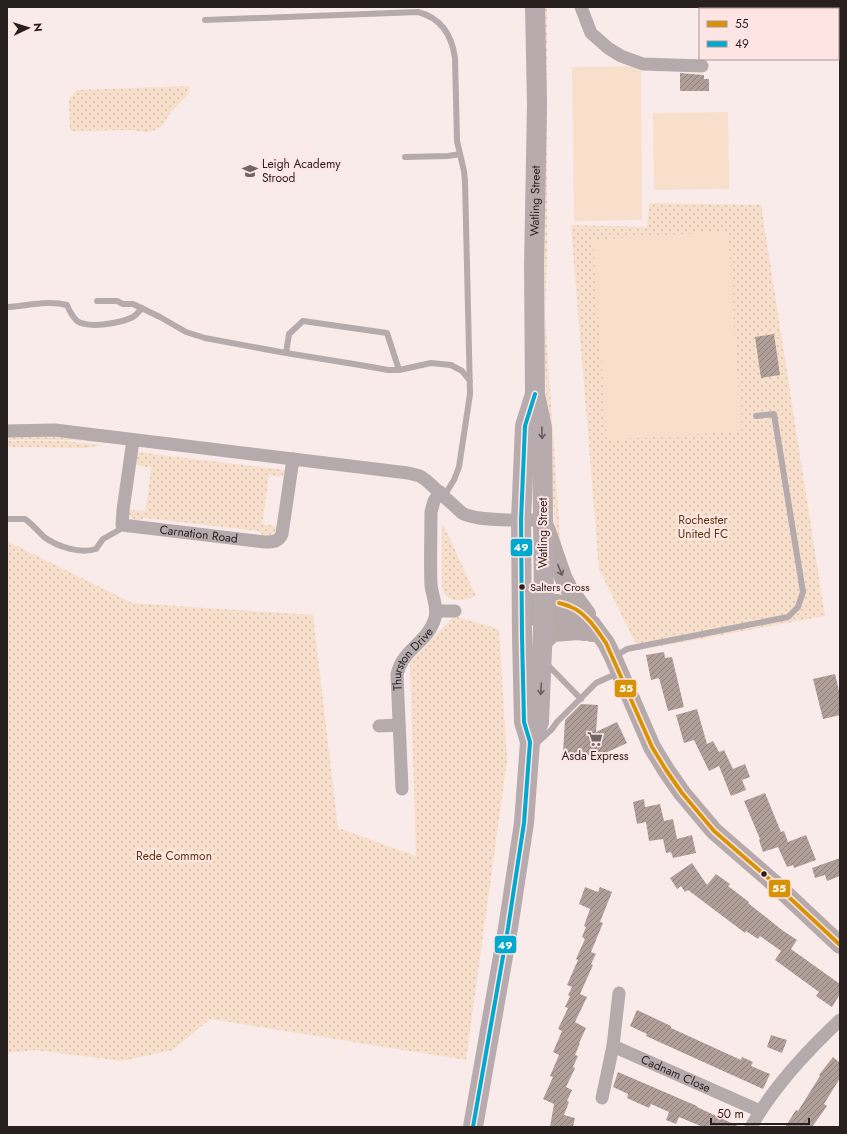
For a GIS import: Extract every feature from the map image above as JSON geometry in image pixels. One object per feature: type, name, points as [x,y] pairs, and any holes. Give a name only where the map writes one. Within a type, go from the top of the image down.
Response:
[{"type":"main road","name":"Watling Street","points":[[530,746],[539,722],[544,609],[542,428],[535,394],[534,267],[537,104],[535,7]]},
{"type":"main road","name":"Watling Street","points":[[530,746],[524,722],[521,609],[521,520],[524,426],[535,394]]},
{"type":"main road","points":[[543,520],[563,577],[605,647],[652,747],[682,793],[714,831],[775,884],[840,945]]},
{"type":"main road","points":[[521,609],[544,609],[558,603],[571,607],[581,614],[605,647]]},
{"type":"main road","points":[[542,652],[553,633],[578,631],[605,647]]},
{"type":"main road","points":[[473,1127],[508,928],[523,830],[530,746]]},
{"type":"street","points":[[581,7],[591,33],[608,48],[621,56],[643,64],[702,66]]},
{"type":"street","points":[[7,431],[55,430],[413,474],[422,477],[462,512],[469,516],[486,519],[543,520]]},
{"type":"street","points":[[121,528],[133,440]]},
{"type":"street","name":"Carnation Road","points":[[121,528],[265,542],[275,541],[279,539],[282,534],[293,459]]},
{"type":"street","name":"Thurston Drive","points":[[402,789],[396,680],[402,659],[423,638],[435,618],[436,611],[431,580],[431,512],[434,501],[442,494]]},
{"type":"street","points":[[436,611],[455,611]]},
{"type":"street","points":[[379,726],[399,725]]},
{"type":"street","points":[[602,1098],[613,1046],[619,993]]},
{"type":"street","points":[[751,1127],[760,1111],[793,1070],[826,1033],[840,1020]]},
{"type":"street","name":"Cadnam Close","points":[[613,1046],[760,1111]]},
{"type":"lane","points":[[206,20],[418,12],[428,16],[440,24],[448,33],[454,49],[457,141],[465,181],[470,381],[469,401],[459,467],[454,480],[442,494]]},
{"type":"lane","points":[[406,156],[448,156],[460,154]]},
{"type":"lane","points":[[97,301],[118,301],[122,304],[132,304],[186,332],[198,336],[286,353],[388,370],[399,370],[431,363],[451,365],[462,371],[470,381]]},
{"type":"lane","points":[[7,308],[50,303],[67,304],[73,316],[78,321],[85,324],[97,325],[132,318],[142,308]]},
{"type":"lane","points":[[286,353],[289,334],[303,321],[387,333],[399,370]]},
{"type":"lane","points":[[530,746],[552,730],[557,722],[596,683],[605,647],[627,649],[788,617],[798,607],[803,592],[774,414],[756,416]]},
{"type":"lane","points":[[7,519],[24,519],[45,537],[56,544],[76,549],[98,548],[103,539],[121,528]]},
{"type":"lane","points":[[542,652],[548,663],[580,698]]},
{"type":"green space","points":[[542,7],[547,7],[547,248],[545,317],[560,536],[563,555],[568,568],[585,599],[577,590],[568,573],[558,546],[549,448],[542,311]]},
{"type":"green space","points":[[641,66],[642,220],[574,221],[572,67]]},
{"type":"green space","points":[[189,86],[189,93],[171,112],[162,126],[153,131],[70,131],[69,99],[77,90]]},
{"type":"green space","points":[[728,112],[729,189],[654,190],[653,113]]},
{"type":"green space","name":"Rochester United FC","points":[[649,203],[761,205],[825,616],[639,650],[599,569],[571,225],[647,227]]},
{"type":"green space","points":[[728,231],[741,431],[607,440],[593,240]]},
{"type":"green space","points":[[7,437],[72,437],[119,444],[71,440],[7,440]]},
{"type":"green space","points":[[7,441],[64,441],[103,445],[85,448],[7,447]]},
{"type":"green space","points":[[137,452],[286,470],[287,478],[269,475],[262,524],[281,527],[276,533],[264,537],[259,531],[144,518],[137,522],[126,510],[146,511],[151,468],[133,464]]},
{"type":"green space","points":[[442,525],[444,526],[476,596],[456,600],[447,597],[444,593],[442,587]]},
{"type":"green space","name":"Rede Common","points":[[7,542],[132,603],[313,615],[338,828],[416,856],[410,662],[454,616],[499,629],[507,760],[466,1060],[210,1019],[173,1050],[121,1061],[36,1050],[7,1053]]},
{"type":"building","points":[[680,73],[704,75],[704,79],[709,79],[709,91],[680,91]]},
{"type":"building","points":[[774,334],[780,375],[761,378],[755,337]]},
{"type":"building","points":[[664,652],[665,658],[672,657],[684,707],[668,711],[659,678],[651,680],[646,655]]},
{"type":"building","points":[[835,674],[840,695],[840,715],[823,719],[813,679]]},
{"type":"building","name":"Asda Express","points":[[581,704],[598,705],[596,732],[617,722],[627,743],[599,756],[563,753],[565,720]]},
{"type":"building","points":[[697,709],[707,744],[713,741],[719,752],[724,750],[733,769],[745,764],[750,777],[742,780],[746,790],[731,796],[719,766],[709,771],[694,740],[684,743],[676,715]]},
{"type":"building","points":[[765,793],[781,832],[784,831],[788,842],[806,835],[816,860],[794,868],[793,865],[787,867],[778,847],[763,852],[760,839],[744,801]]},
{"type":"building","points":[[644,799],[645,807],[660,804],[664,821],[673,819],[677,839],[692,835],[696,853],[673,858],[671,852],[666,853],[663,839],[649,841],[646,822],[637,824],[633,802]]},
{"type":"building","points":[[840,858],[840,876],[827,881],[825,875],[815,878],[812,868]]},
{"type":"building","points":[[692,863],[707,885],[716,874],[730,884],[728,886],[749,902],[748,903],[797,940],[791,949],[840,984],[840,994],[832,1007],[816,996],[819,992],[775,960],[781,951],[760,936],[758,939],[746,931],[745,933],[688,890],[685,892],[681,886],[677,889],[670,878]]},
{"type":"building","points":[[585,887],[598,892],[600,887],[612,892],[600,922],[603,923],[591,952],[596,954],[591,964],[593,965],[580,994],[587,997],[575,1022],[586,1028],[575,1055],[578,1056],[573,1067],[575,1068],[566,1087],[572,1090],[567,1101],[569,1102],[564,1115],[575,1118],[573,1127],[550,1127],[554,1104],[543,1099],[553,1077],[550,1076],[559,1055],[553,1052],[562,1031],[558,1029],[568,1008],[565,1007],[572,987],[567,985],[585,939],[582,937],[590,909],[579,904]]},
{"type":"building","points":[[637,1010],[671,1026],[671,1028],[741,1060],[742,1057],[753,1062],[751,1066],[770,1074],[763,1089],[646,1036],[647,1034],[630,1026]]},
{"type":"building","points":[[771,1035],[787,1040],[782,1053],[767,1047]]},
{"type":"building","points":[[833,1057],[840,1063],[840,1078],[824,1104],[827,1106],[812,1127],[785,1127],[796,1110],[798,1111],[820,1076],[819,1075]]},
{"type":"building","points":[[618,1072],[697,1106],[740,1127],[703,1127],[679,1117],[676,1124],[666,1120],[669,1112],[651,1104],[649,1108],[627,1098],[628,1094],[613,1087]]},
{"type":"transit line","name":"49","points":[[473,1127],[508,928],[524,823],[530,742],[524,722],[521,520],[525,426],[535,394]]},
{"type":"transit line","name":"55","points":[[559,603],[570,606],[582,613],[591,622],[606,643],[652,747],[682,793],[714,831],[775,884],[840,945]]},
{"type":"place","name":"Leigh Academy Strood","points":[[250,171]]},
{"type":"place","name":"Salters Cross","points":[[522,587]]},
{"type":"place","name":"Asda Express","points":[[595,739]]}]
